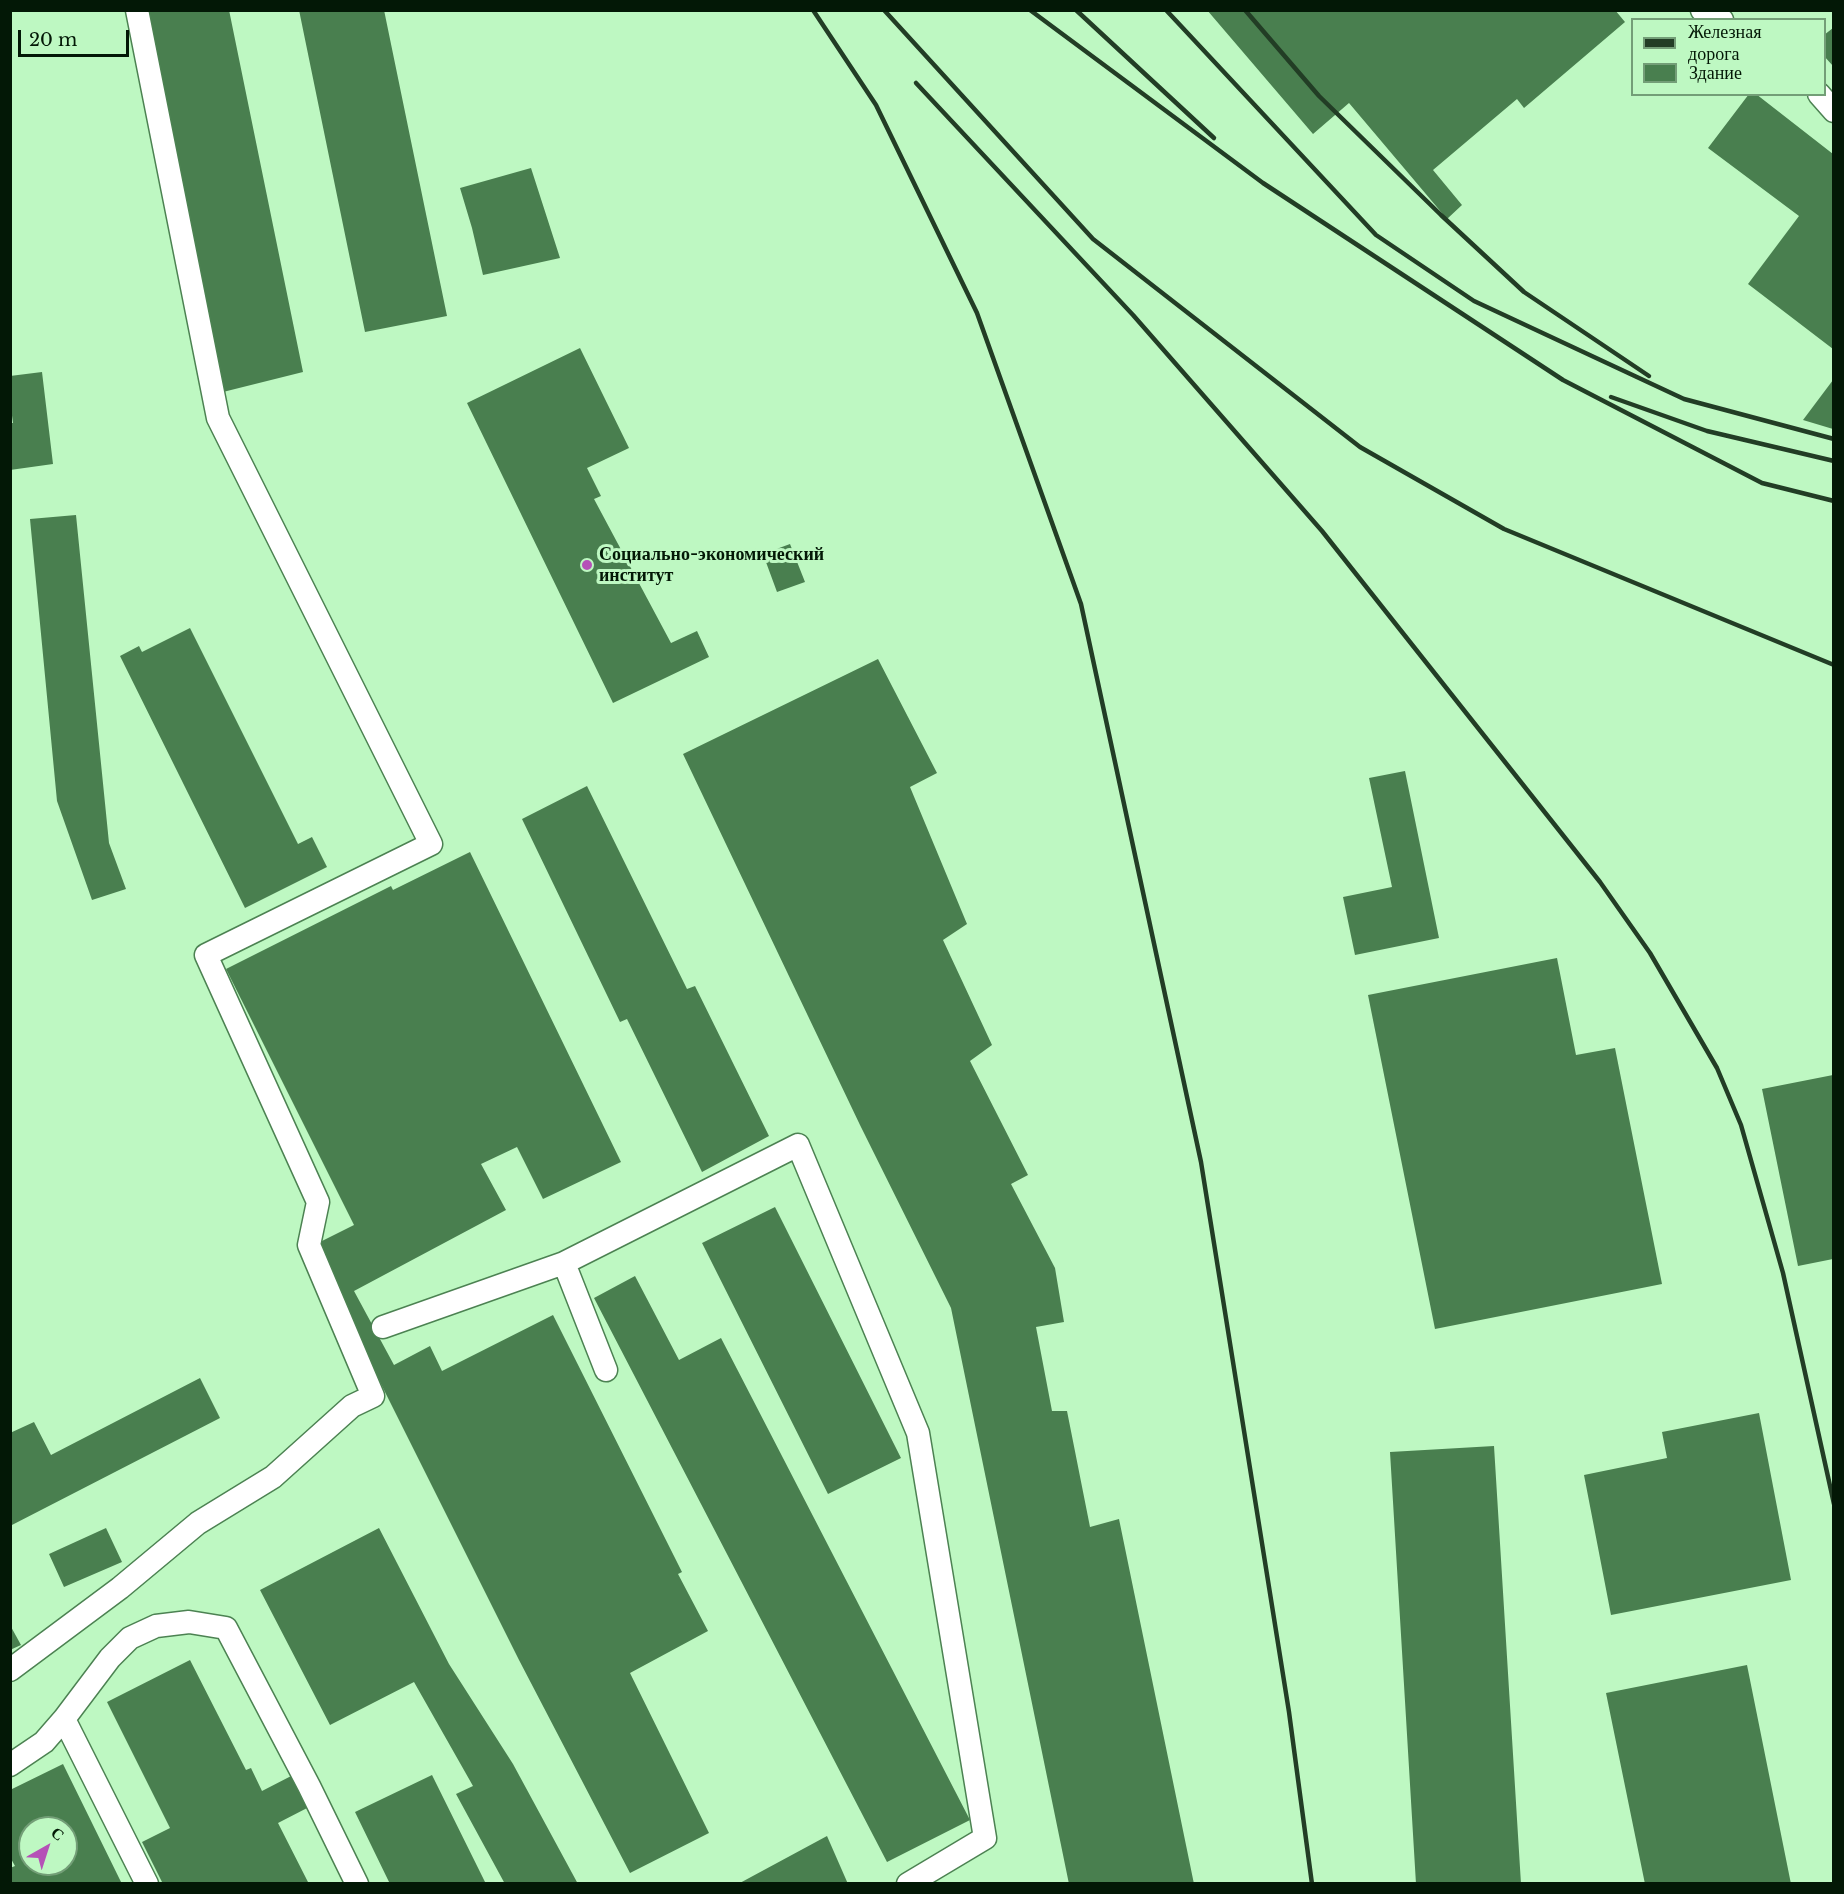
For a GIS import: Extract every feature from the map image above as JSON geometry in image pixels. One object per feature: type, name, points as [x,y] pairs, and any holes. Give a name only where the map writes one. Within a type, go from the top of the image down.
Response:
[{"type":"lane","points":[[10,1671],[120,1588],[198,1522],[273,1477],[352,1406],[373,1396],[309,1245],[318,1202],[206,955],[431,844],[218,418],[137,10]]},
{"type":"lane","points":[[1702,10],[1718,18]]},
{"type":"lane","points":[[1822,96],[1833,111]]},
{"type":"lane","points":[[383,1327],[564,1263],[798,1145],[918,1433],[986,1838],[908,1884]]},
{"type":"lane","points":[[564,1263],[606,1370]]},
{"type":"lane","points":[[10,1765],[44,1742],[110,1658],[130,1638],[156,1626],[189,1622],[226,1628],[309,1786],[357,1884]]},
{"type":"lane","points":[[64,1719],[147,1884]]},
{"type":"building","points":[[144,10],[229,10],[303,372],[223,392]]},
{"type":"building","points":[[299,10],[384,10],[447,316],[365,332]]},
{"type":"building","points":[[1207,10],[1615,10],[1625,22],[1524,108],[1517,99],[1433,170],[1462,205],[1447,219],[1349,103],[1313,134]]},
{"type":"building","points":[[1833,28],[1833,66],[1826,58],[1826,33]]},
{"type":"building","points":[[1747,96],[1759,96],[1833,154],[1833,349],[1748,284],[1799,216],[1708,148]]},
{"type":"building","points":[[531,168],[560,258],[483,275],[460,188]]},
{"type":"building","name":"Социально-экономический институт","points":[[580,348],[629,448],[587,468],[601,496],[594,499],[671,643],[697,631],[709,657],[613,703],[467,403]]},
{"type":"building","points":[[42,372],[53,464],[10,470],[10,423],[13,423],[10,376]]},
{"type":"building","points":[[1833,380],[1833,429],[1803,420]]},
{"type":"building","points":[[76,515],[109,843],[126,889],[92,900],[57,801],[30,519]]},
{"type":"building","points":[[790,544],[805,582],[777,592],[763,554]]},
{"type":"building","points":[[190,628],[298,844],[312,837],[327,867],[245,908],[120,656],[139,646],[142,652]]},
{"type":"building","points":[[878,659],[937,773],[910,787],[967,924],[943,940],[992,1045],[970,1061],[1028,1175],[1011,1184],[1055,1268],[1064,1322],[1036,1327],[1052,1411],[1067,1411],[1090,1527],[1119,1519],[1194,1884],[1069,1884],[951,1308],[860,1125],[683,754]]},
{"type":"building","points":[[1405,771],[1439,938],[1355,955],[1343,897],[1392,887],[1369,778]]},
{"type":"building","points":[[587,786],[687,989],[695,986],[769,1136],[702,1172],[627,1019],[620,1022],[522,819]]},
{"type":"building","points":[[470,852],[621,1162],[543,1199],[517,1147],[481,1164],[506,1210],[354,1291],[394,1365],[430,1346],[442,1371],[553,1315],[682,1572],[678,1574],[708,1631],[630,1673],[709,1833],[630,1873],[519,1660],[312,1246],[354,1225],[226,969],[391,886],[393,890]]},
{"type":"building","points":[[1557,958],[1576,1055],[1615,1048],[1662,1284],[1435,1329],[1368,995]]},
{"type":"building","points":[[1833,1075],[1833,1259],[1798,1266],[1762,1089]]},
{"type":"building","points":[[775,1207],[901,1458],[828,1494],[702,1243]]},
{"type":"building","points":[[635,1276],[679,1360],[721,1338],[970,1820],[887,1862],[594,1298]]},
{"type":"building","points":[[200,1378],[220,1418],[10,1526],[10,1433],[34,1422],[51,1455]]},
{"type":"building","points":[[1759,1413],[1791,1580],[1611,1615],[1584,1475],[1667,1458],[1662,1432]]},
{"type":"building","points":[[1494,1446],[1521,1884],[1416,1884],[1390,1452]]},
{"type":"building","points":[[106,1528],[122,1562],[64,1587],[49,1554]]},
{"type":"building","points":[[379,1528],[449,1664],[513,1764],[578,1884],[505,1884],[456,1794],[473,1786],[414,1682],[330,1725],[260,1590]]},
{"type":"building","points":[[10,1625],[21,1645],[10,1650]]},
{"type":"building","points":[[190,1660],[246,1770],[251,1768],[262,1791],[295,1774],[311,1806],[278,1823],[309,1884],[163,1884],[142,1842],[170,1828],[107,1702]]},
{"type":"building","points":[[1747,1665],[1791,1884],[1645,1884],[1606,1693]]},
{"type":"building","points":[[63,1764],[122,1884],[10,1884],[10,1868],[15,1866],[10,1857],[10,1790]]},
{"type":"building","points":[[432,1775],[486,1884],[390,1884],[355,1812]]},
{"type":"building","points":[[827,1836],[848,1884],[738,1884]]},
{"type":"railway","points":[[813,10],[876,105],[977,313],[1081,604],[1201,1162],[1289,1712],[1312,1884]]},
{"type":"railway","points":[[884,10],[1093,239],[1360,447],[1504,529],[1834,665]]},
{"type":"railway","points":[[1030,10],[1263,183],[1563,380],[1762,483],[1834,501]]},
{"type":"railway","points":[[1076,10],[1214,138]]},
{"type":"railway","points":[[1166,10],[1376,235],[1474,301],[1684,399],[1834,439]]},
{"type":"railway","points":[[1245,10],[1319,96],[1524,292],[1649,376]]},
{"type":"railway","points":[[916,83],[1133,315],[1322,531],[1600,882],[1650,953],[1717,1068],[1741,1125],[1783,1273],[1834,1504]]},
{"type":"railway","points":[[1611,397],[1707,431],[1834,461]]},
{"type":"place","name":"Социально-экономический институт","points":[[587,565]]}]
